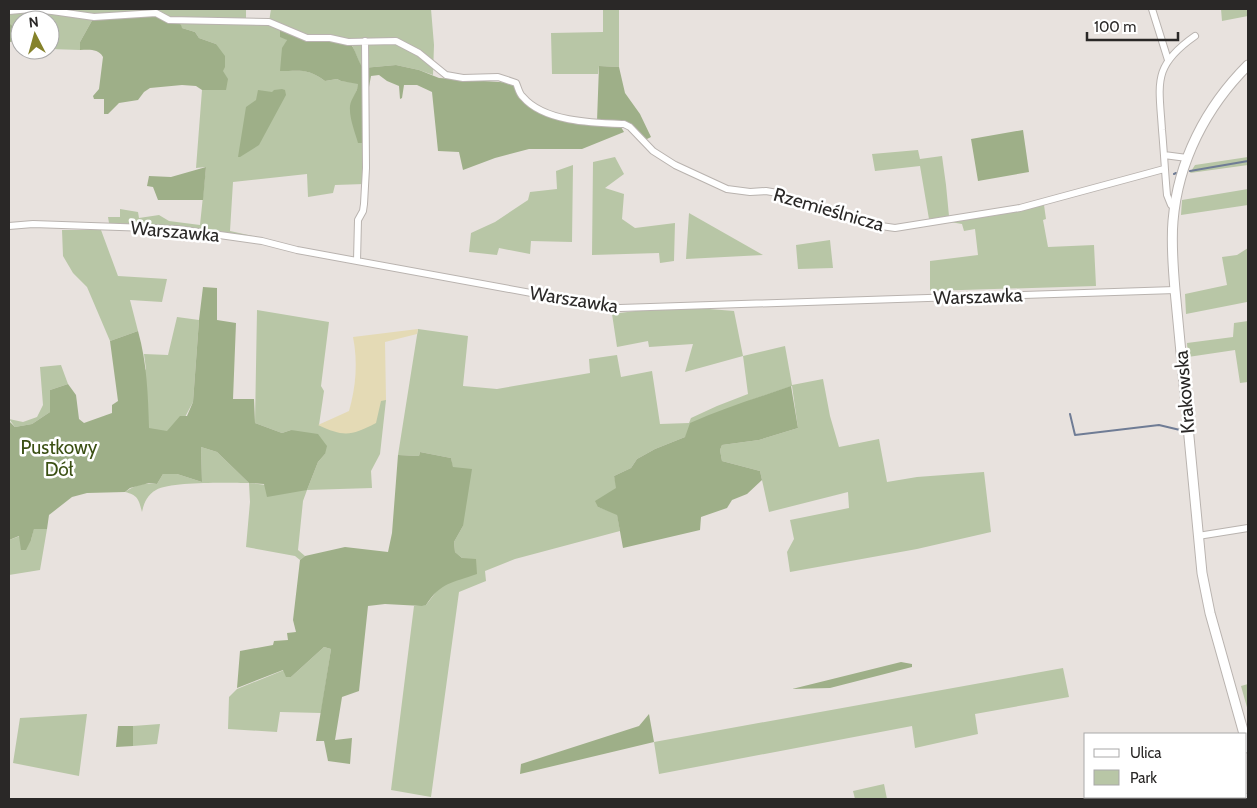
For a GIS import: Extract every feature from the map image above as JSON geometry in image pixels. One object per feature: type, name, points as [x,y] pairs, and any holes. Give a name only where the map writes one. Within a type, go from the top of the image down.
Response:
[{"type":"main road","name":"Krakowska","points":[[1244,733],[1206,595],[1198,536],[1172,243],[1175,206],[1187,158],[1200,129],[1214,105],[1248,65]]},
{"type":"street","points":[[9,11],[31,9],[94,17],[156,13],[169,20],[269,22],[307,38],[330,38],[348,42],[365,41],[365,177],[363,211],[358,220],[357,261]]},
{"type":"street","points":[[1152,9],[1168,60]]},
{"type":"street","points":[[1175,206],[1171,205],[1166,195],[1158,94],[1162,74],[1168,60],[1179,48],[1196,36]]},
{"type":"street","name":"Rzemieślnicza","points":[[365,41],[396,41],[419,53],[446,75],[463,78],[498,77],[516,83],[522,97],[542,111],[554,116],[582,122],[624,124],[630,127],[653,151],[675,165],[726,189],[750,192],[766,191],[783,194],[802,203],[874,225],[895,228],[995,213],[1164,169]]},
{"type":"street","points":[[1164,155],[1187,158]]},
{"type":"street","name":"Warszawka","points":[[9,226],[32,224],[177,228],[262,241],[297,250],[599,306],[620,308],[1175,290]]},
{"type":"street","points":[[1198,536],[1248,528]]},
{"type":"street","points":[[1239,799],[1248,798]]},
{"type":"green space","points":[[9,9],[246,9],[246,21],[269,22],[271,9],[431,9],[434,45],[433,75],[396,65],[363,68],[352,45],[286,38],[281,71],[304,71],[314,74],[325,81],[337,79],[358,83],[359,86],[351,103],[363,143],[364,184],[335,185],[333,193],[308,197],[307,174],[233,182],[230,231],[271,240],[199,229],[109,223],[108,217],[120,217],[120,209],[138,212],[139,218],[159,215],[169,221],[200,225],[206,167],[196,168],[202,90],[226,90],[216,44],[199,38],[195,32],[182,28],[94,17],[80,42],[80,50],[60,49],[60,10],[10,10],[9,23]]},
{"type":"green space","points":[[603,9],[619,9],[619,67],[599,66],[598,74],[552,74],[551,33],[603,32]]},
{"type":"green space","points":[[1221,9],[1248,9],[1248,16],[1222,21]]},
{"type":"green space","points":[[156,13],[179,23],[182,28],[195,32],[199,38],[216,44],[225,56],[223,71],[228,79],[226,90],[202,90],[196,86],[182,85],[150,88],[138,100],[119,103],[108,114],[104,114],[104,99],[94,99],[93,96],[99,89],[103,57],[96,51],[80,50],[80,42],[94,17]]},
{"type":"green space","points":[[9,23],[10,42],[9,42]]},
{"type":"green space","points":[[280,30],[307,38],[349,42],[363,68],[396,65],[419,70],[439,78],[513,83],[520,99],[541,114],[592,125],[621,127],[624,132],[582,149],[529,149],[495,158],[463,170],[459,152],[438,151],[432,92],[417,85],[404,85],[402,98],[400,99],[399,86],[379,75],[371,76],[369,87],[364,89],[363,143],[358,143],[350,111],[358,84],[337,79],[325,81],[314,74],[304,71],[280,71],[282,48],[287,40],[280,37]]},
{"type":"green space","points":[[599,66],[619,67],[625,93],[640,114],[651,137],[645,140],[630,125],[597,121]]},
{"type":"green space","points":[[258,90],[272,92],[285,90],[286,95],[259,145],[238,157],[246,107],[256,100]]},
{"type":"green space","points":[[1023,130],[1029,172],[978,181],[971,139]]},
{"type":"green space","points":[[918,150],[920,159],[942,156],[949,216],[929,219],[920,166],[875,171],[872,154]]},
{"type":"green space","points":[[615,157],[624,174],[605,188],[624,194],[622,219],[635,228],[675,223],[674,261],[660,263],[659,253],[592,255],[593,162]]},
{"type":"green space","points":[[1248,157],[1248,165],[1190,173],[1195,165]]},
{"type":"green space","points":[[573,165],[572,242],[531,241],[530,254],[499,248],[497,255],[469,252],[471,233],[495,222],[528,200],[530,192],[557,189],[556,171]]},
{"type":"green space","points":[[206,167],[203,200],[158,200],[153,187],[147,186],[149,176],[171,177]]},
{"type":"green space","points":[[1248,189],[1248,205],[1181,215],[1182,200]]},
{"type":"green space","points":[[1044,205],[1046,219],[1043,220],[1048,247],[1094,245],[1096,286],[930,291],[930,261],[978,255],[975,229],[964,231],[962,224],[950,222],[998,215]]},
{"type":"green space","points":[[689,213],[763,255],[686,259]]},
{"type":"green space","points":[[62,230],[101,230],[118,276],[167,279],[162,302],[130,300],[138,331],[110,341],[87,287],[73,273],[63,256]]},
{"type":"green space","points":[[830,240],[833,268],[798,269],[796,245]]},
{"type":"green space","points":[[1248,248],[1248,305],[1247,302],[1186,314],[1185,294],[1227,285],[1222,257],[1237,255]]},
{"type":"green space","name":"Pustkowy Dół","points":[[203,287],[217,288],[217,320],[236,323],[233,399],[254,399],[255,423],[282,433],[291,430],[318,434],[327,446],[325,454],[318,462],[307,490],[267,497],[264,484],[249,483],[217,452],[201,447],[202,482],[177,474],[163,474],[157,484],[149,483],[130,488],[125,492],[87,493],[72,497],[49,515],[47,529],[34,529],[26,550],[21,550],[19,536],[9,540],[9,421],[15,427],[32,424],[50,412],[50,390],[68,384],[76,395],[79,419],[84,423],[112,413],[112,405],[118,401],[110,341],[138,331],[145,367],[149,428],[167,431],[180,416],[187,416],[193,402]]},
{"type":"green space","points":[[697,308],[734,311],[743,356],[685,372],[693,344],[649,347],[648,341],[617,347],[612,314],[643,310]]},
{"type":"green space","points":[[257,310],[329,322],[321,386],[324,391],[319,425],[381,400],[386,400],[380,454],[371,471],[372,488],[307,490],[318,462],[325,454],[291,430],[282,433],[255,423]]},
{"type":"green space","points":[[177,317],[199,320],[193,402],[177,432],[96,438],[146,369],[144,354],[168,355]]},
{"type":"green space","points":[[1248,321],[1248,382],[1240,383],[1235,350],[1188,357],[1187,343],[1233,337],[1234,323]]},
{"type":"green space","points":[[418,329],[468,336],[463,386],[497,389],[590,373],[589,359],[617,355],[621,377],[652,371],[660,424],[689,423],[691,418],[748,394],[743,356],[785,346],[792,385],[823,379],[830,416],[839,447],[879,439],[887,482],[917,477],[984,472],[991,532],[917,549],[790,572],[787,552],[794,539],[790,520],[849,508],[848,492],[769,512],[760,471],[722,461],[720,450],[722,445],[759,440],[798,428],[792,386],[751,400],[685,437],[655,449],[637,459],[631,468],[614,476],[617,488],[598,507],[617,514],[620,531],[515,559],[485,571],[486,581],[459,592],[431,797],[391,790],[414,606],[426,605],[462,558],[455,552],[454,542],[463,526],[451,458],[420,452],[419,456],[398,455]]},
{"type":"green space","points":[[61,365],[68,384],[50,390],[50,412],[32,424],[15,427],[9,419],[23,422],[37,417],[43,405],[40,367]]},
{"type":"green space","points":[[791,386],[798,428],[759,440],[722,445],[720,450],[722,461],[760,471],[762,480],[747,494],[732,500],[727,508],[701,517],[700,530],[623,548],[617,515],[598,507],[595,501],[616,488],[614,476],[631,468],[637,459],[655,449],[685,437],[690,423]]},
{"type":"green space","points":[[201,447],[217,452],[249,483],[201,483],[164,487],[150,494],[142,512],[137,499],[125,492],[140,485],[157,484],[163,474],[177,474],[202,482]]},
{"type":"green space","points":[[420,452],[451,458],[453,467],[472,469],[463,526],[454,542],[455,552],[462,558],[476,559],[477,574],[442,587],[431,597],[426,605],[385,604],[368,606],[359,691],[342,697],[335,740],[352,738],[350,764],[328,761],[324,741],[316,741],[331,649],[324,647],[291,677],[286,677],[283,670],[237,688],[240,651],[273,645],[274,641],[288,640],[287,633],[296,632],[293,620],[300,560],[305,556],[345,547],[388,552],[392,533],[398,455],[419,456]]},
{"type":"green space","points":[[249,483],[307,490],[303,501],[298,550],[305,556],[300,560],[295,556],[246,547],[250,502]]},
{"type":"green space","points":[[34,528],[47,529],[40,570],[9,575],[9,540],[20,536],[31,540]]},
{"type":"green space","points":[[324,647],[331,649],[321,713],[280,712],[277,732],[228,729],[229,697],[237,689],[284,670],[291,677]]},
{"type":"green space","points":[[901,662],[912,664],[912,667],[830,688],[792,689]]},
{"type":"green space","points":[[1063,668],[1069,697],[975,714],[978,734],[915,748],[912,726],[659,774],[654,742]]},
{"type":"green space","points":[[1248,684],[1248,711],[1241,686]]},
{"type":"green space","points":[[87,714],[79,776],[13,763],[20,718]]},
{"type":"green space","points":[[649,714],[654,742],[520,774],[521,764],[639,726]]},
{"type":"green space","points":[[160,724],[157,744],[133,746],[133,726]]},
{"type":"green space","points":[[118,726],[133,726],[133,746],[116,747]]},
{"type":"green space","points":[[884,784],[887,799],[855,799],[853,791]]},
{"type":"sand","points":[[418,329],[417,334],[385,342],[386,400],[381,401],[376,423],[354,433],[335,432],[318,425],[349,411],[356,374],[353,337]]},
{"type":"waterway","points":[[1190,171],[1248,161]]},
{"type":"waterway","points":[[1070,414],[1075,435],[1159,425],[1180,430]]}]
